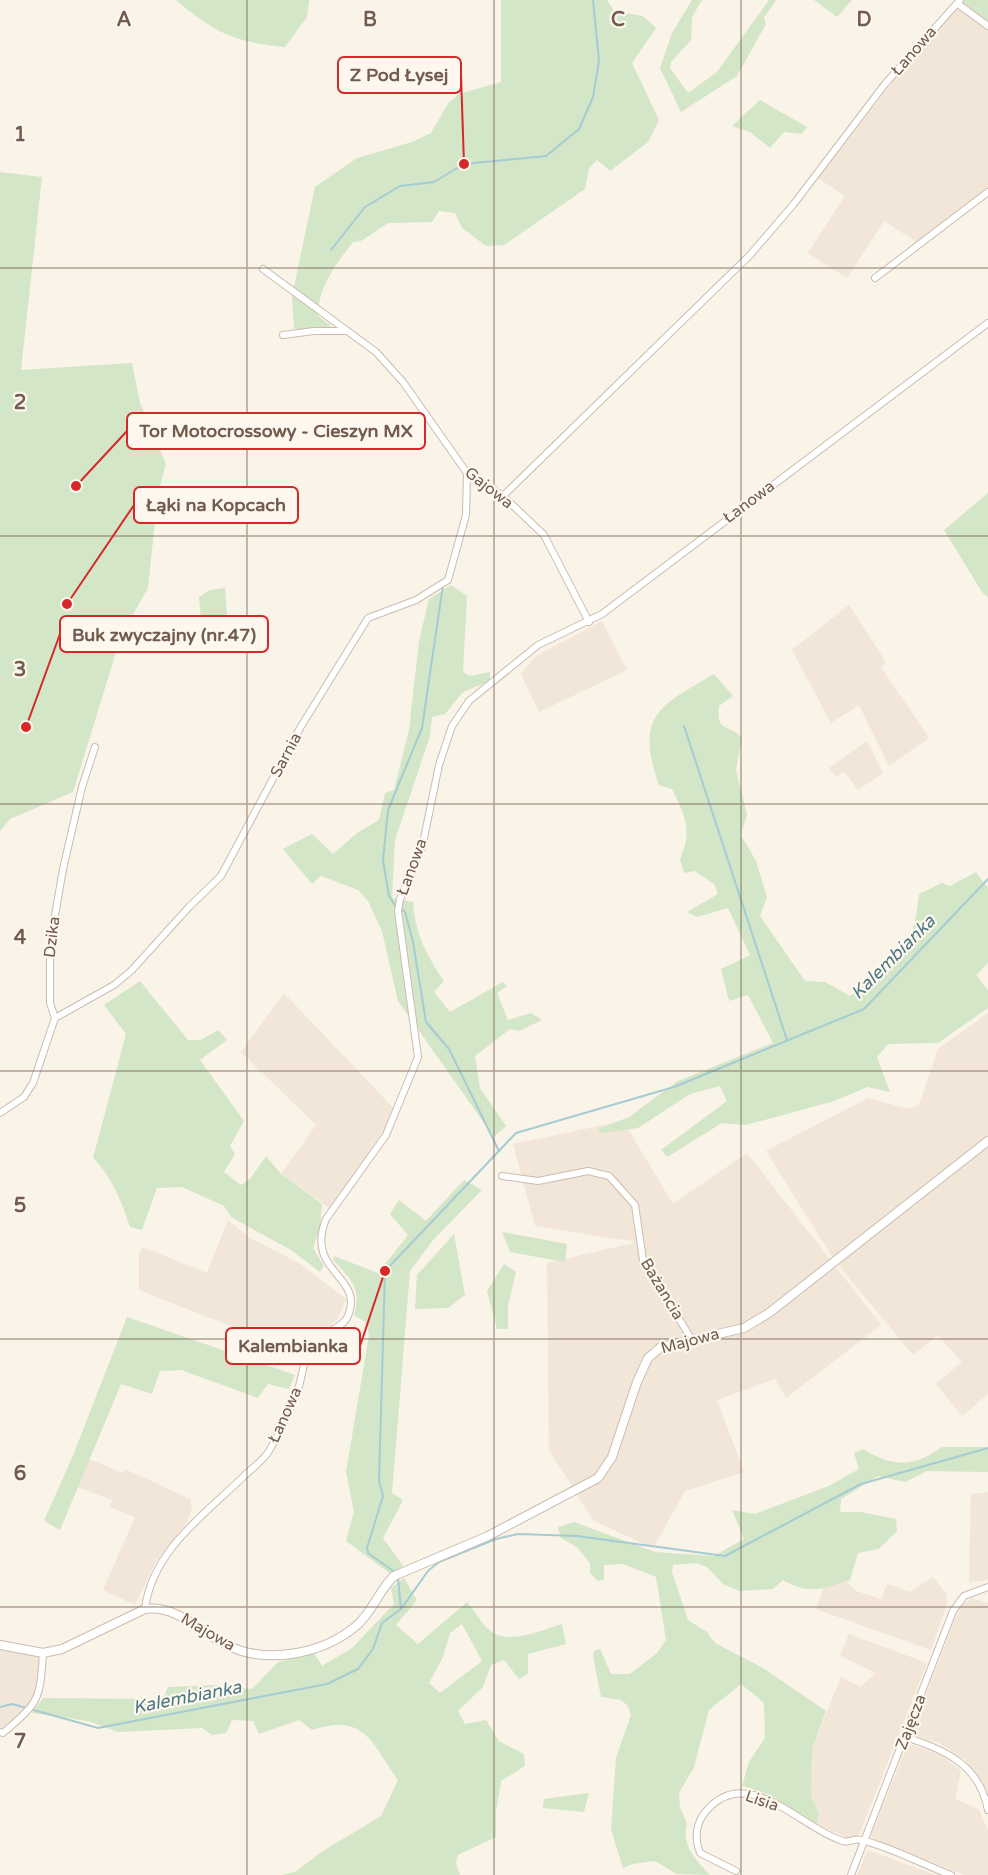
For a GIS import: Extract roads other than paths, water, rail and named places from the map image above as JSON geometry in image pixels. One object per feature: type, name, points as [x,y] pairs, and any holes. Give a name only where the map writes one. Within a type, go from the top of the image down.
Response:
[{"type":"street","name":"Łanowa","points":[[503,496],[750,255],[793,205],[885,84],[959,2],[988,26]]},
{"type":"street","points":[[875,278],[988,192]]},
{"type":"street","name":"Gajowa","points":[[263,269],[367,344],[403,382],[467,473],[503,496],[544,535],[589,622]]},
{"type":"street","name":"Łanowa","points":[[145,1609],[147,1595],[155,1574],[167,1552],[268,1453],[298,1390],[310,1346],[346,1320],[351,1303],[349,1293],[345,1283],[326,1262],[320,1246],[320,1238],[326,1219],[394,1121],[418,1057],[398,911],[400,899],[422,848],[439,765],[452,726],[469,701],[538,645],[589,622],[988,323]]},
{"type":"street","points":[[283,335],[314,331],[347,331]]},
{"type":"street","name":"Sarnia","points":[[55,1018],[114,985],[221,876],[300,728],[368,618],[416,600],[448,580],[466,515],[467,473]]},
{"type":"street","name":"Dzika","points":[[0,1113],[24,1097],[33,1083],[55,1018],[50,1003],[50,944],[63,869],[82,787],[95,747]]},
{"type":"street","name":"Majowa","points":[[145,1609],[157,1608],[171,1612],[238,1650],[254,1655],[300,1652],[345,1634],[358,1625],[382,1587],[397,1575],[488,1536],[598,1478],[612,1457],[648,1358],[661,1347],[744,1328],[769,1313],[988,1141]]},
{"type":"street","name":"Bażancia","points":[[502,1176],[538,1182],[588,1171],[609,1176],[635,1205],[639,1252],[692,1340]]},
{"type":"street","name":"Zajęcza","points":[[851,1875],[956,1605],[970,1592],[988,1587]]},
{"type":"street","points":[[0,1644],[43,1653],[62,1649],[145,1609]]},
{"type":"street","points":[[2,1733],[34,1706],[43,1653]]},
{"type":"street","points":[[905,1737],[938,1747],[963,1765],[974,1776],[988,1810]]},
{"type":"street","name":"Lisia","points":[[736,1870],[707,1858],[700,1853],[696,1844],[698,1828],[703,1815],[710,1806],[730,1794],[755,1795],[841,1840],[864,1841]]},
{"type":"street","points":[[864,1841],[951,1875]]},
{"type":"waterway","points":[[331,250],[365,207],[400,186],[434,182],[464,164],[546,156],[579,129],[593,97],[599,61],[593,0]]},
{"type":"waterway","points":[[396,907],[389,896],[383,860],[388,810],[422,728],[443,585]]},
{"type":"waterway","points":[[684,726],[787,1040]]},
{"type":"waterway","name":"Kalembianka","points":[[396,1573],[368,1553],[367,1548],[383,1496],[379,1481],[385,1271],[516,1133],[674,1087],[864,1009],[988,879]]},
{"type":"waterway","points":[[401,909],[405,912],[413,942],[426,1022],[449,1049],[499,1151]]},
{"type":"waterway","points":[[401,1609],[428,1571],[439,1562],[496,1539],[518,1534],[577,1536],[725,1556],[861,1484],[988,1448]]},
{"type":"waterway","name":"Kalembianka","points":[[0,1707],[12,1704],[98,1728],[327,1684],[358,1669],[373,1649],[382,1623],[401,1609],[398,1578]]},
{"type":"place","name":"Z Pod Łysej","points":[[464,164]]},
{"type":"place","name":"Tor Motocrossowy - Cieszyn MX","points":[[76,486]]},
{"type":"place","name":"Łąki na Kopcach","points":[[67,604]]},
{"type":"place","name":"Buk zwyczajny (nr.47)","points":[[26,727]]},
{"type":"place","name":"Kalembianka","points":[[385,1271]]}]
